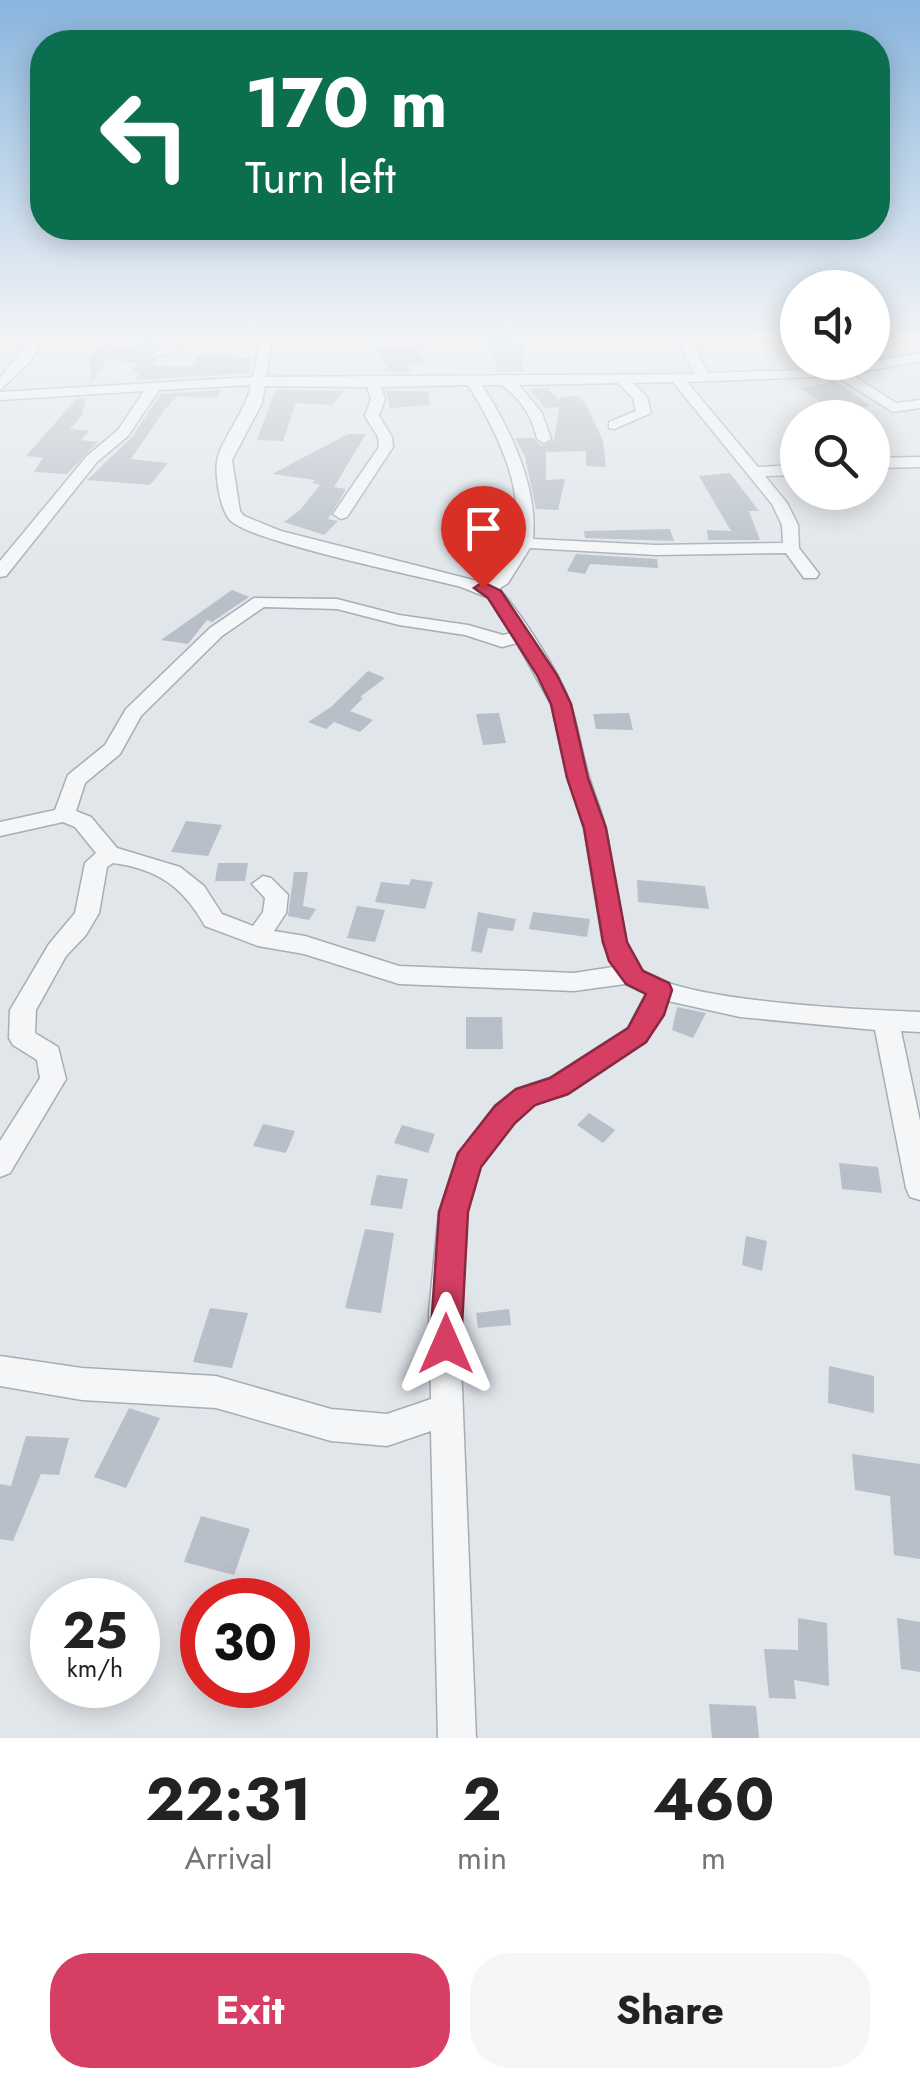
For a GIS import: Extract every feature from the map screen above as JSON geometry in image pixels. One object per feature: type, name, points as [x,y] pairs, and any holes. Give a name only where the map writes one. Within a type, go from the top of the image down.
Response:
[{"type":"street","points":[[0,572],[92,459],[123,433],[134,416]]},
{"type":"street","points":[[248,416],[224,460],[232,511],[238,519],[275,534],[495,594],[561,704],[578,778],[595,828],[615,942],[632,974],[660,990],[740,1007],[920,1022]]},
{"type":"street","points":[[341,514],[386,446],[385,436],[372,416]]},
{"type":"street","points":[[483,588],[502,579],[523,543],[524,513],[512,464],[494,416]]},
{"type":"street","points":[[534,416],[544,440]]},
{"type":"street","points":[[614,425],[636,416]]},
{"type":"street","points":[[709,416],[779,503],[790,526],[791,548],[810,574]]},
{"type":"street","points":[[890,463],[920,462]]},
{"type":"street","points":[[755,472],[780,471]]},
{"type":"street","points":[[523,543],[640,550],[791,548]]},
{"type":"street","points":[[64,815],[75,780],[113,749],[133,713],[216,632],[260,602],[337,604],[398,620],[468,630],[502,641],[521,636]]},
{"type":"street","points":[[0,829],[64,815],[83,822],[110,855]]},
{"type":"street","points":[[0,1165],[53,1080],[49,1054],[22,1038],[23,1010],[56,950],[78,929],[87,913],[96,862],[110,855],[145,859],[180,876],[204,898],[213,920],[258,937],[305,944],[399,975],[574,982],[632,974]]},
{"type":"street","points":[[258,937],[274,913],[277,895],[263,884]]},
{"type":"street","points":[[457,1738],[444,1312],[453,1212],[468,1162],[505,1114],[525,1097],[559,1086],[637,1035],[651,1015],[660,990]]},
{"type":"street","points":[[886,1020],[920,1188]]},
{"type":"street","points":[[0,1371],[82,1384],[216,1392],[331,1425],[388,1430],[447,1409]]},
{"type":"building","points":[[61,416],[81,416],[70,429],[89,431],[81,440],[98,442],[67,474],[34,472],[43,458],[26,456]]},
{"type":"building","points":[[146,416],[160,416],[131,459],[168,463],[150,485],[87,480],[131,438]]},
{"type":"building","points":[[266,416],[292,416],[283,441],[257,440]]},
{"type":"building","points":[[558,416],[592,416],[603,441],[606,467],[586,466],[586,451],[546,452],[546,480],[565,479],[558,510],[536,509],[525,457],[515,438],[533,438],[542,446],[554,440]]},
{"type":"building","points":[[348,434],[366,434],[334,487],[346,489],[328,519],[338,521],[324,535],[284,522],[300,510],[320,485],[312,483],[315,480],[272,474]]},
{"type":"building","points":[[730,473],[759,511],[749,511],[760,540],[708,540],[707,530],[731,531],[699,476]]},
{"type":"building","points":[[670,529],[674,541],[585,538],[584,531]]},
{"type":"building","points":[[576,554],[657,559],[658,568],[590,564],[585,574],[567,571]]},
{"type":"building","points":[[232,590],[249,597],[212,622],[207,620],[188,644],[161,640]]},
{"type":"building","points":[[368,671],[385,678],[360,697],[363,698],[350,711],[373,720],[360,732],[334,722],[326,729],[308,722],[331,707]]},
{"type":"building","points":[[499,713],[506,743],[483,745],[476,714]]},
{"type":"building","points":[[629,713],[633,730],[596,729],[593,714]]},
{"type":"building","points":[[186,821],[222,825],[208,856],[171,852]]},
{"type":"building","points":[[218,863],[248,863],[245,881],[215,881]]},
{"type":"building","points":[[294,872],[308,872],[303,906],[316,909],[309,920],[288,916]]},
{"type":"building","points":[[411,879],[433,882],[425,909],[375,902],[381,882],[409,885]]},
{"type":"building","points":[[637,880],[705,886],[709,909],[638,902]]},
{"type":"building","points":[[357,906],[385,910],[375,942],[347,938]]},
{"type":"building","points":[[478,912],[516,919],[513,931],[488,928],[482,953],[471,951]]},
{"type":"building","points":[[533,912],[590,919],[587,937],[529,929]]},
{"type":"building","points":[[677,1007],[706,1013],[693,1038],[672,1030]]},
{"type":"building","points":[[466,1017],[502,1017],[503,1049],[466,1049]]},
{"type":"building","points":[[589,1113],[615,1130],[603,1143],[577,1125]]},
{"type":"building","points":[[263,1124],[295,1131],[286,1153],[253,1146]]},
{"type":"building","points":[[402,1125],[435,1134],[428,1153],[394,1143]]},
{"type":"building","points":[[839,1163],[878,1167],[882,1193],[842,1189]]},
{"type":"building","points":[[377,1175],[408,1179],[402,1209],[370,1205]]},
{"type":"building","points":[[365,1229],[394,1233],[381,1313],[345,1308]]},
{"type":"building","points":[[746,1236],[767,1241],[762,1271],[742,1265]]},
{"type":"building","points":[[210,1308],[248,1313],[232,1368],[193,1362]]},
{"type":"building","points":[[509,1309],[511,1325],[478,1328],[476,1313]]},
{"type":"building","points":[[829,1366],[874,1376],[874,1413],[828,1403]]},
{"type":"building","points":[[129,1408],[160,1418],[126,1488],[94,1477]]},
{"type":"building","points":[[26,1436],[69,1438],[59,1475],[41,1474],[13,1541],[0,1539],[0,1484],[11,1486]]},
{"type":"building","points":[[852,1454],[920,1464],[920,1559],[894,1555],[890,1496],[855,1490]]},
{"type":"building","points":[[201,1516],[250,1529],[234,1575],[184,1562]]},
{"type":"building","points":[[798,1618],[827,1623],[829,1686],[794,1680],[796,1699],[769,1698],[764,1649],[798,1650]]},
{"type":"building","points":[[897,1618],[920,1622],[920,1672],[901,1669]]},
{"type":"building","points":[[709,1704],[756,1706],[759,1738],[712,1738]]},
{"type":"route","points":[[446,1344],[444,1312],[453,1212],[468,1162],[505,1114],[525,1097],[559,1086],[637,1035],[651,1015],[660,990],[634,978],[615,942],[595,828],[578,778],[561,704],[495,594],[483,588]]}]
